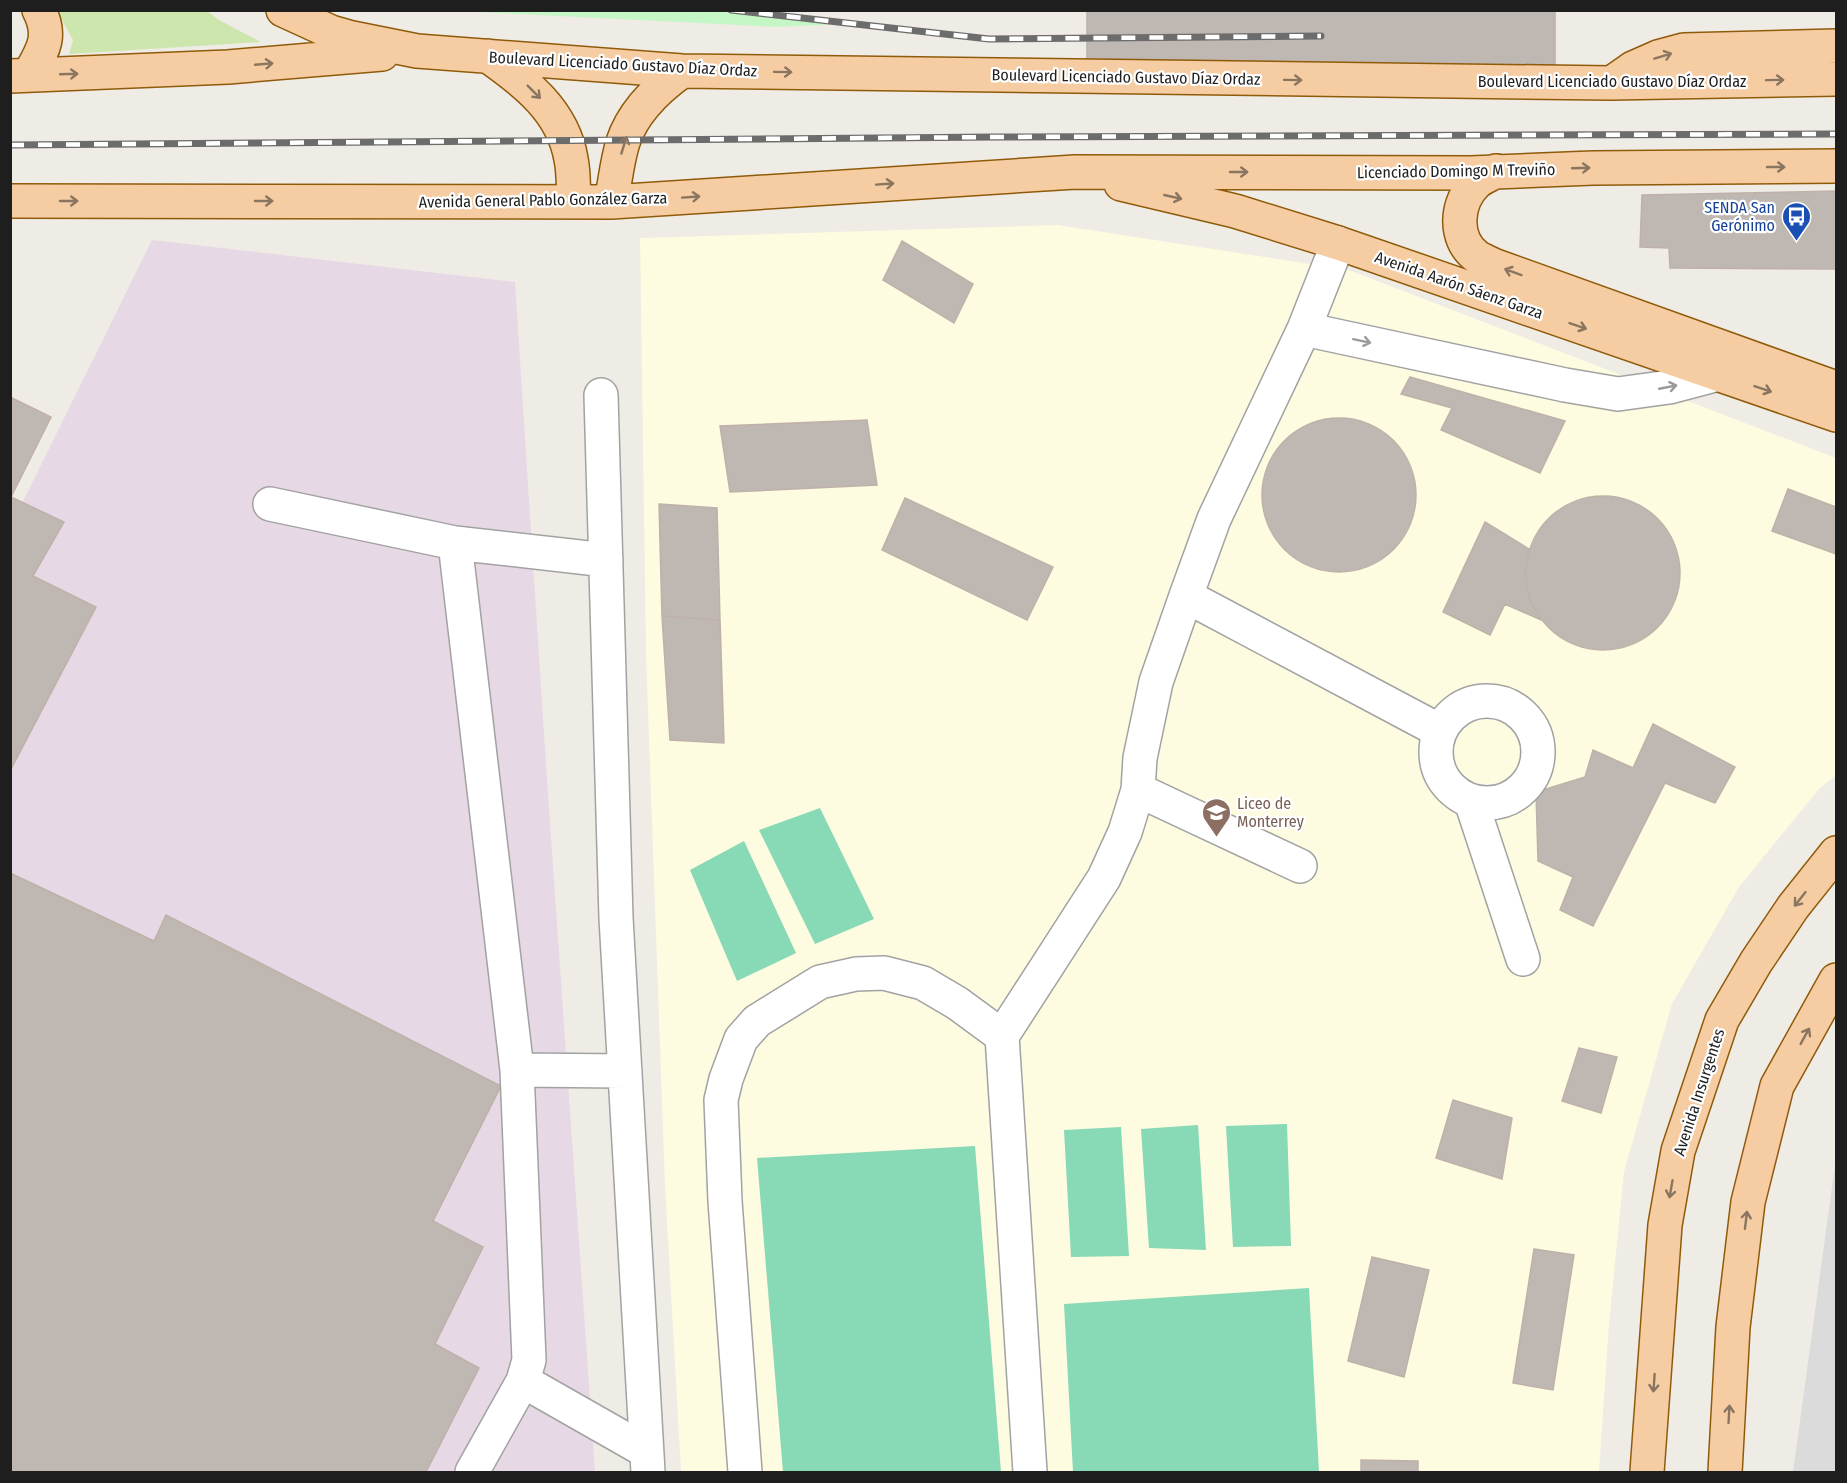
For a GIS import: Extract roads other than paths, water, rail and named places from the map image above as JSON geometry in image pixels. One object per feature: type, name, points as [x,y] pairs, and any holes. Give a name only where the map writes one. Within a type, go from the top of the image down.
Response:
[{"type":"main road","points":[[20,76],[42,52],[47,34],[39,10]]},
{"type":"main road","points":[[283,10],[326,21],[352,38],[417,51]]},
{"type":"main road","points":[[1611,83],[1634,68],[1658,57],[1684,50],[1836,46]]},
{"type":"main road","points":[[20,76],[228,67],[417,51]]},
{"type":"main road","name":"Boulevard Licenciado Gustavo Díaz Ordaz","points":[[417,51],[682,71],[1611,83],[1836,79]]},
{"type":"main road","points":[[488,56],[521,80],[541,99],[556,120],[567,141],[574,201]]},
{"type":"main road","points":[[611,202],[623,141],[654,94],[682,71]]},
{"type":"main road","name":"Licenciado Domingo M Treviño","points":[[1076,172],[1471,173],[1593,168],[1836,166]]},
{"type":"main road","name":"Avenida Aarón Sáenz Garza","points":[[1496,171],[1477,182],[1464,198],[1459,218],[1463,238],[1475,255],[1504,269],[1836,387]]},
{"type":"main road","name":"Avenida General Pablo González Garza","points":[[10,201],[611,202],[1076,172]]},
{"type":"main road","name":"Avenida Aarón Sáenz Garza","points":[[1076,172],[1166,196],[1235,211],[1338,243],[1836,415]]},
{"type":"main road","name":"Avenida Insurgentes","points":[[1647,1473],[1665,1225],[1681,1141],[1722,1020],[1762,952],[1793,907],[1836,853]]},
{"type":"main road","points":[[1725,1473],[1733,1327],[1748,1202],[1778,1086],[1836,980]]},
{"type":"lane","points":[[1030,1473],[1002,1036],[1104,878],[1125,832],[1138,790],[1140,758],[1156,682],[1186,596],[1214,519],[1304,329],[1338,243]]},
{"type":"lane","points":[[1304,329],[1564,385],[1618,394],[1669,387],[1718,374]]},
{"type":"lane","points":[[601,395],[616,918],[647,1462]]},
{"type":"lane","points":[[270,504],[455,543],[606,560]]},
{"type":"lane","points":[[455,543],[517,1070],[529,1359],[523,1381],[472,1473]]},
{"type":"lane","points":[[1186,596],[1440,731]]},
{"type":"lane","points":[[1477,701],[1494,701],[1510,706],[1523,716],[1533,730],[1538,746],[1537,762],[1532,778],[1521,791],[1505,800],[1489,804],[1471,801],[1456,794],[1444,781],[1437,765],[1435,748],[1440,731],[1449,717],[1461,707],[1477,701]]},
{"type":"lane","points":[[1138,790],[1300,866]]},
{"type":"lane","points":[[1471,801],[1523,959]]},
{"type":"lane","points":[[745,1473],[725,1200],[721,1100],[726,1079],[741,1040],[757,1021],[820,982],[856,974],[884,973],[923,983],[957,1003],[1002,1036]]},
{"type":"lane","points":[[517,1070],[625,1071]]},
{"type":"lane","points":[[523,1381],[647,1462]]},
{"type":"railway","points":[[731,10],[989,39],[1321,36]]},
{"type":"railway","points":[[10,145],[996,137],[1836,134]]},
{"type":"place","name":"SENDA San Gerónimo","points":[[1796,242]]},
{"type":"place","name":"Liceo de Monterrey","points":[[1216,838]]}]
